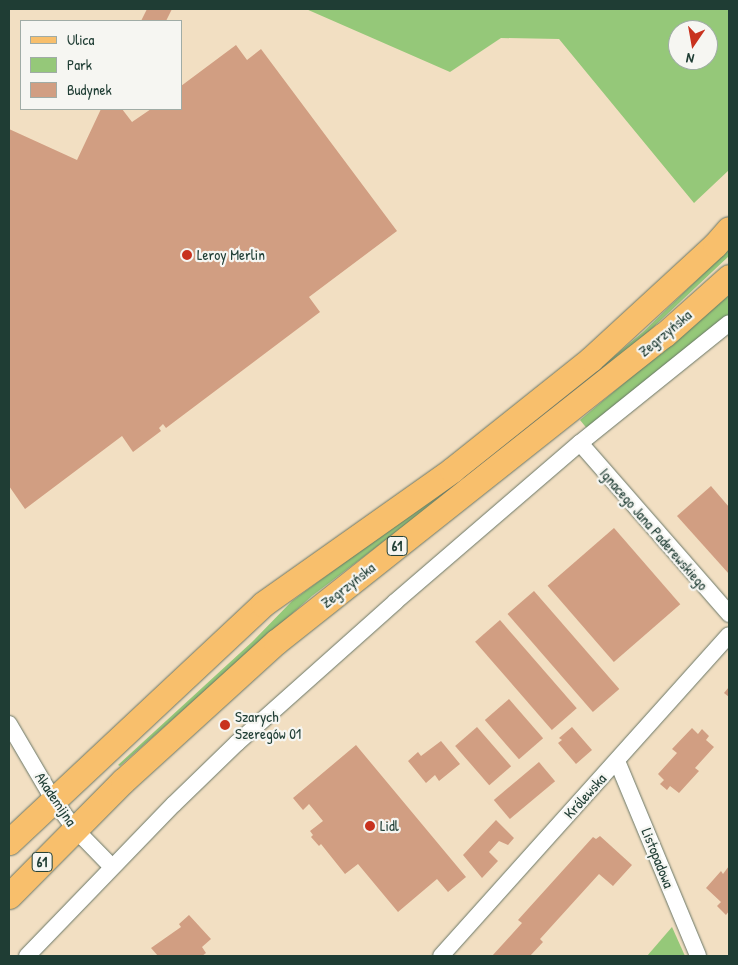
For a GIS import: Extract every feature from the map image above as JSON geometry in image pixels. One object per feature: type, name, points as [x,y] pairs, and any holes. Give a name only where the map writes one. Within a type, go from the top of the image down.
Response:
[{"type":"main road","name":"Zegrzyńska","points":[[9,842],[263,604],[452,470],[591,359],[715,245],[729,229]]},
{"type":"main road","name":"Zegrzyńska","points":[[9,896],[74,828],[276,642],[664,335],[729,277]]},
{"type":"street","points":[[27,956],[112,867],[237,743],[395,602],[580,443],[729,323]]},
{"type":"street","name":"Ignacego Jana Paderewskiego","points":[[580,443],[729,614]]},
{"type":"street","name":"Królewska","points":[[441,956],[729,635]]},
{"type":"street","name":"Akademijna","points":[[9,724],[53,800],[74,828],[112,867]]},
{"type":"street","name":"Listopadowa","points":[[617,761],[698,956]]},
{"type":"green space","points":[[306,9],[729,9],[729,170],[694,203],[559,39],[501,38],[450,72]]},
{"type":"green space","points":[[729,249],[729,256],[645,335],[546,418],[312,596],[120,766],[118,765],[252,642],[292,601],[543,416],[643,332]]},
{"type":"green space","points":[[729,295],[729,318],[589,431],[580,420]]},
{"type":"green space","points":[[672,927],[685,956],[647,956]]},
{"type":"building","points":[[147,9],[172,9],[166,20],[142,20]]},
{"type":"building","name":"Leroy Merlin","points":[[236,45],[247,60],[261,49],[397,231],[309,297],[320,312],[166,428],[163,424],[159,428],[161,431],[133,452],[122,436],[25,509],[9,486],[9,129],[77,160],[101,110],[123,110],[132,122],[150,110],[182,110],[182,85]]},
{"type":"building","points":[[711,486],[729,507],[729,574],[677,516]]},
{"type":"building","points":[[614,528],[680,604],[614,662],[548,586]]},
{"type":"building","points":[[534,591],[619,689],[593,712],[508,614]]},
{"type":"building","points":[[500,620],[577,708],[552,730],[475,642]]},
{"type":"building","points":[[729,687],[729,697],[724,693]]},
{"type":"building","points":[[509,699],[543,738],[519,759],[485,720]]},
{"type":"building","points":[[477,727],[511,766],[489,785],[455,746]]},
{"type":"building","points":[[572,727],[592,750],[576,764],[558,743],[562,740],[559,738]]},
{"type":"building","points":[[692,728],[698,734],[702,729],[709,736],[706,740],[714,747],[695,768],[699,771],[679,793],[670,786],[667,790],[660,784],[664,780],[658,774],[677,753],[672,749]]},
{"type":"building","points":[[441,741],[460,764],[439,781],[435,775],[426,783],[408,761],[418,752],[421,756]]},
{"type":"building","name":"Lidl","points":[[356,745],[466,877],[448,892],[437,879],[398,912],[358,864],[345,874],[321,844],[319,846],[311,837],[313,835],[310,831],[323,821],[309,804],[303,810],[293,798]]},
{"type":"building","points":[[539,762],[555,781],[510,819],[494,800]]},
{"type":"building","points":[[496,820],[514,838],[508,845],[499,841],[489,852],[498,861],[482,878],[463,855]]},
{"type":"building","points":[[600,836],[632,865],[613,886],[599,874],[540,939],[543,942],[530,956],[492,956],[522,923],[518,920],[593,837],[596,839]]},
{"type":"building","points":[[729,866],[729,911],[726,915],[717,906],[721,902],[706,888],[721,871],[723,874]]},
{"type":"building","points":[[189,915],[211,939],[202,947],[206,953],[202,956],[158,956],[151,948],[181,927],[179,924]]},
{"type":"place","name":"Leroy Merlin","points":[[187,255]]},
{"type":"place","name":"Szarych Szeregów 01","points":[[225,725]]},
{"type":"place","name":"Lidl","points":[[370,826]]}]
